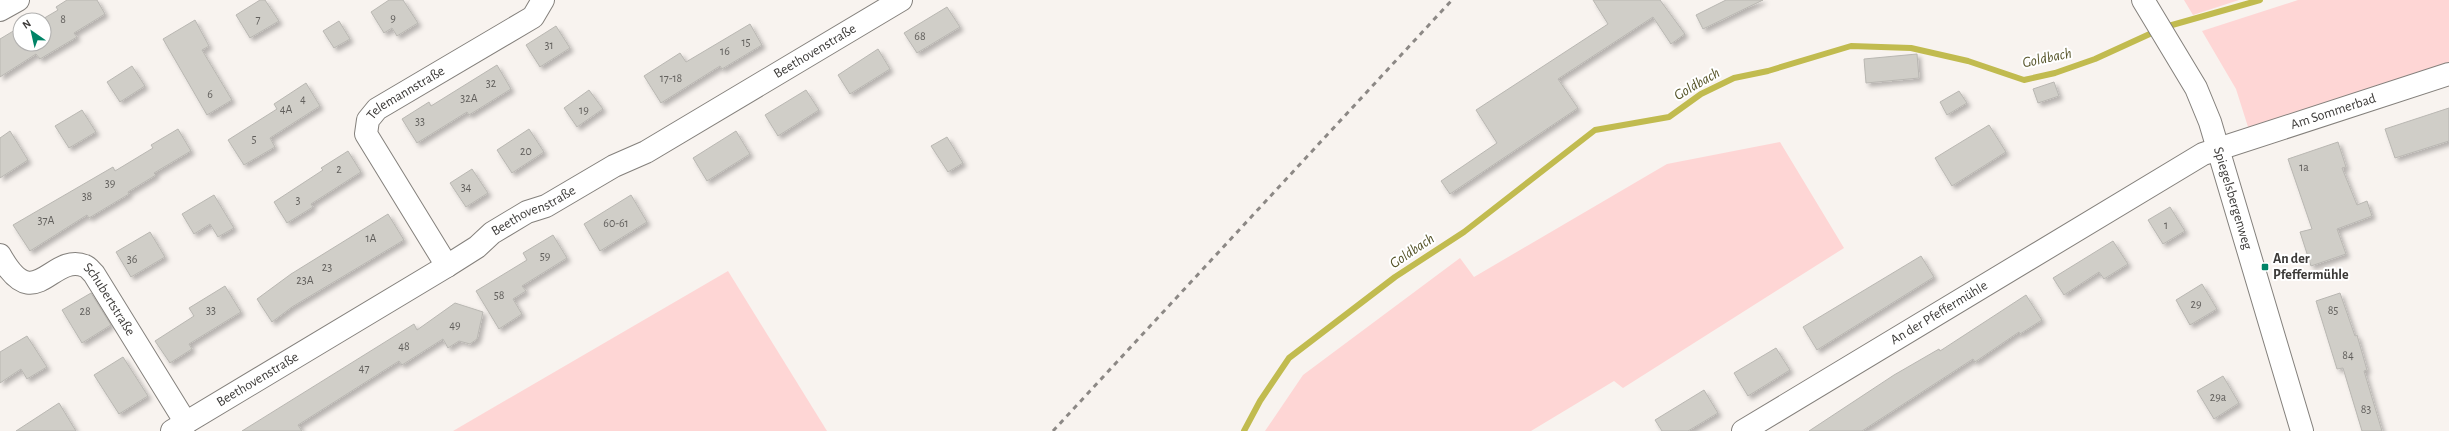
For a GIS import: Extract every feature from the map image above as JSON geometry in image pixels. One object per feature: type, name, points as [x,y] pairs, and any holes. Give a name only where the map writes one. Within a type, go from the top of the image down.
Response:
[{"type":"street","points":[[0,10],[18,0]]},
{"type":"street","name":"Telemannstraße","points":[[447,266],[366,134],[368,120],[377,109],[533,17],[543,0]]},
{"type":"street","name":"Beethovenstraße","points":[[179,427],[478,247],[492,233],[527,212],[546,206],[614,166],[646,152],[901,0]]},
{"type":"street","name":"Spiegelsbergenweg","points":[[2143,0],[2196,88],[2218,148],[2302,431]]},
{"type":"street","name":"Am Sommerbad","points":[[2218,148],[2449,74]]},
{"type":"street","name":"An der Pfeffermühle","points":[[1744,431],[2177,168],[2218,148]]},
{"type":"street","name":"Schubertstraße","points":[[0,255],[14,276],[25,282],[37,282],[72,265],[84,266],[94,274],[179,427]]},
{"type":"shaded area","points":[[2184,0],[2239,0],[2193,15]]},
{"type":"shaded area","points":[[2298,0],[2449,0],[2449,65],[2249,130],[2236,89],[2202,31]]},
{"type":"shaded area","points":[[1780,142],[1844,248],[1623,388],[1614,381],[1531,431],[1265,431],[1303,375],[1460,258],[1474,277],[1667,164]]},
{"type":"shaded area","points":[[728,271],[827,431],[453,431]]},
{"type":"building","points":[[67,0],[97,0],[105,14],[74,33],[77,37],[52,52],[52,14],[58,10],[56,7]]},
{"type":"building","points":[[260,0],[265,0],[279,21],[250,38],[236,15]]},
{"type":"building","points":[[389,0],[403,0],[418,23],[397,36],[392,28],[384,33],[371,12]]},
{"type":"building","points":[[1593,0],[1660,0],[1685,34],[1671,44],[1653,17],[1558,79],[1578,108],[1450,194],[1441,181],[1497,143],[1476,110],[1608,24]]},
{"type":"building","points":[[1726,0],[1763,0],[1703,29],[1696,15]]},
{"type":"building","points":[[947,7],[960,27],[917,53],[904,33]]},
{"type":"building","points":[[195,20],[209,46],[202,50],[232,100],[207,115],[163,39]]},
{"type":"building","points":[[339,21],[350,39],[334,48],[323,31]]},
{"type":"building","points":[[750,24],[762,45],[722,69],[720,66],[661,103],[644,76],[680,53],[686,62]]},
{"type":"building","points":[[556,26],[570,48],[540,67],[526,45]]},
{"type":"building","points":[[12,32],[12,52],[52,52],[40,59],[36,54],[0,77],[0,39]]},
{"type":"building","points":[[878,49],[890,69],[850,94],[838,75]]},
{"type":"building","points":[[1917,54],[1919,78],[1866,83],[1864,59]]},
{"type":"building","points":[[497,65],[511,89],[469,115],[467,112],[417,143],[402,119],[429,102],[431,106]]},
{"type":"building","points":[[132,66],[145,86],[120,102],[107,82]]},
{"type":"building","points":[[2054,82],[2059,96],[2038,103],[2033,89]]},
{"type":"building","points":[[306,83],[320,106],[270,138],[275,147],[244,165],[228,140],[277,109],[274,104]]},
{"type":"building","points":[[589,90],[603,109],[577,127],[564,108]]},
{"type":"building","points":[[806,90],[819,110],[778,136],[765,115]]},
{"type":"building","points":[[1959,91],[1967,103],[1947,115],[1940,102]]},
{"type":"building","points":[[2449,108],[2449,141],[2395,158],[2385,129]]},
{"type":"building","points":[[82,110],[96,132],[69,148],[55,126]]},
{"type":"building","points":[[1989,125],[2006,152],[1952,186],[1935,158]]},
{"type":"building","points":[[178,129],[191,151],[154,173],[156,175],[128,192],[129,194],[89,218],[87,215],[30,251],[13,225],[113,167],[115,171],[153,148],[151,145]]},
{"type":"building","points":[[529,129],[544,152],[512,173],[497,150]]},
{"type":"building","points":[[10,131],[28,160],[0,178],[0,138]]},
{"type":"building","points":[[736,131],[750,154],[707,181],[693,158]]},
{"type":"building","points":[[947,137],[963,163],[948,172],[931,146]]},
{"type":"building","points":[[2338,142],[2346,167],[2342,168],[2357,205],[2367,201],[2372,216],[2337,229],[2346,254],[2311,266],[2300,232],[2312,229],[2288,159]]},
{"type":"building","points":[[348,151],[361,172],[311,204],[313,207],[287,223],[274,202],[323,170],[321,168]]},
{"type":"building","points":[[472,169],[488,193],[466,207],[450,183]]},
{"type":"building","points":[[214,195],[234,228],[218,237],[210,224],[194,234],[182,214]]},
{"type":"building","points":[[631,195],[647,222],[600,251],[584,224]]},
{"type":"building","points":[[2170,207],[2185,231],[2163,244],[2148,220]]},
{"type":"building","points":[[388,214],[404,240],[292,307],[272,322],[257,299],[291,274]]},
{"type":"building","points":[[150,232],[165,257],[131,277],[116,252]]},
{"type":"building","points":[[553,235],[567,258],[522,286],[526,291],[513,299],[522,314],[499,329],[476,291],[527,260],[523,253]]},
{"type":"building","points":[[2113,241],[2128,264],[2104,279],[2099,272],[2064,295],[2053,278]]},
{"type":"building","points":[[1921,256],[1934,277],[1817,350],[1803,327]]},
{"type":"building","points":[[2202,284],[2217,309],[2190,325],[2176,300]]},
{"type":"building","points":[[225,286],[241,312],[189,344],[192,349],[170,363],[155,341],[194,316],[189,308]]},
{"type":"building","points":[[91,293],[111,325],[82,343],[62,310]]},
{"type":"building","points":[[2340,293],[2355,336],[2357,335],[2367,370],[2364,371],[2382,431],[2362,431],[2343,368],[2337,369],[2316,301]]},
{"type":"building","points":[[2026,295],[2042,320],[2020,334],[2019,332],[1975,362],[1973,359],[1862,431],[1809,431],[1894,375],[1939,349],[1940,351]]},
{"type":"building","points":[[455,303],[483,312],[477,339],[470,344],[459,341],[448,348],[443,339],[402,365],[399,361],[298,425],[302,431],[242,431],[414,324],[417,330]]},
{"type":"building","points":[[27,336],[47,367],[27,379],[21,369],[0,383],[0,352]]},
{"type":"building","points":[[1776,348],[1790,370],[1748,396],[1734,373]]},
{"type":"building","points":[[123,357],[148,396],[119,414],[94,375]]},
{"type":"building","points":[[2223,376],[2239,403],[2214,419],[2197,391]]},
{"type":"building","points":[[1704,390],[1718,413],[1688,431],[1662,431],[1655,420]]},
{"type":"building","points":[[59,403],[76,431],[16,431]]},
{"type":"waterway","name":"Goldbach","points":[[1244,431],[1260,401],[1289,358],[1395,277],[1464,232],[1595,130],[1669,117],[1701,94],[1734,78],[1768,71],[1851,46],[1911,48],[1968,61],[2024,80],[2055,73],[2095,59],[2165,27],[2260,0]]},
{"type":"railway","points":[[1053,431],[1452,0]]},
{"type":"place","name":"An der Pfeffermühle","points":[[2265,267]]}]
